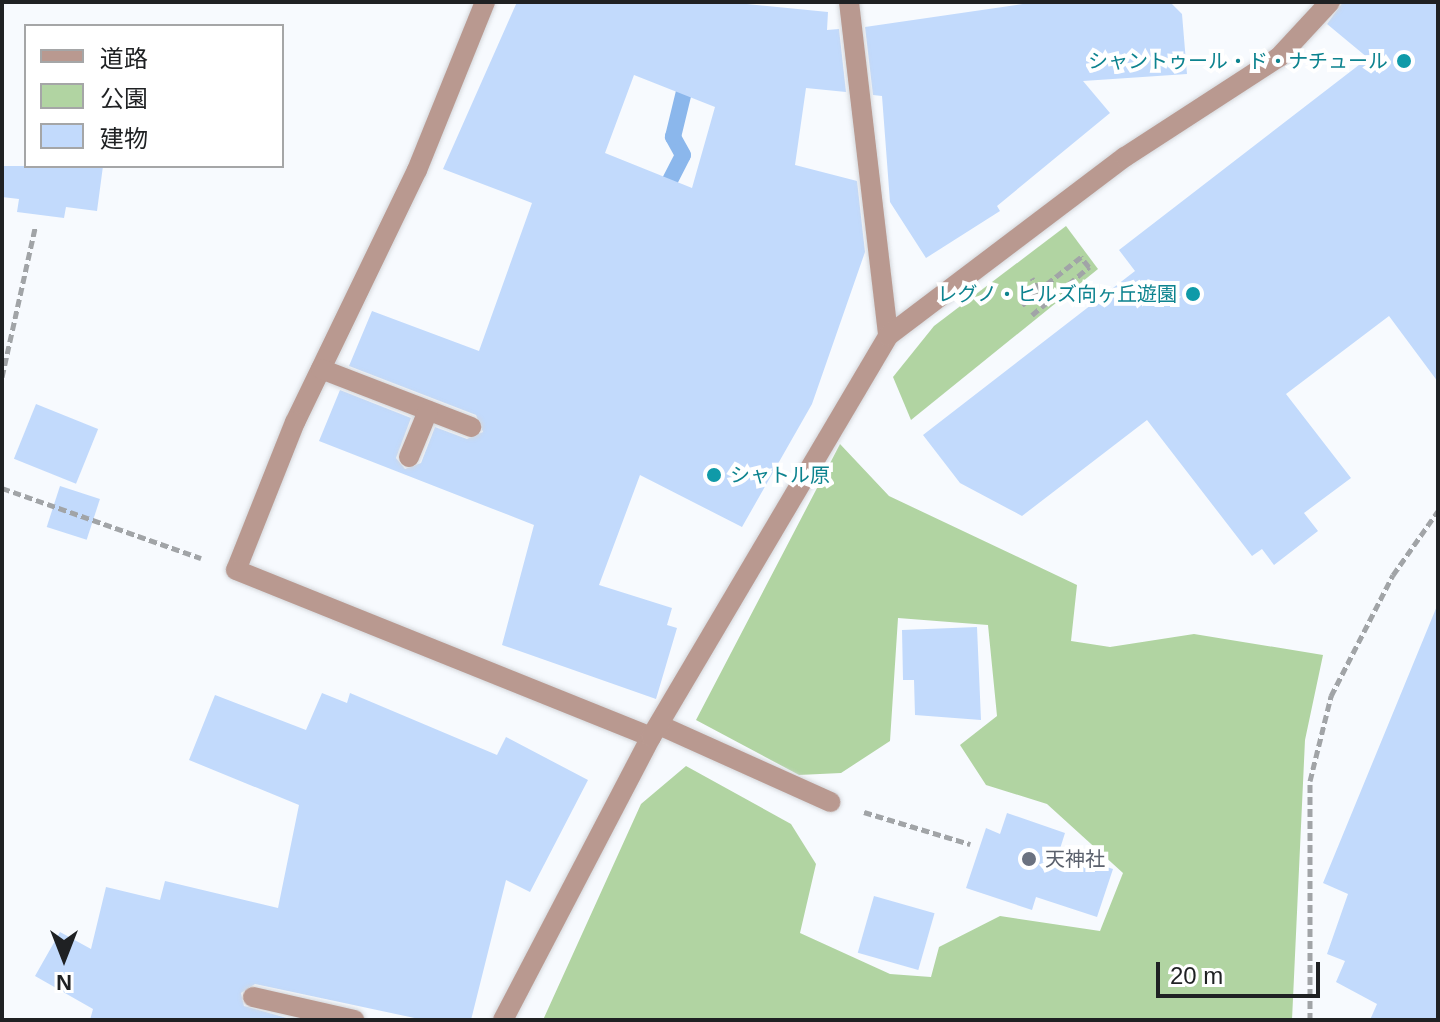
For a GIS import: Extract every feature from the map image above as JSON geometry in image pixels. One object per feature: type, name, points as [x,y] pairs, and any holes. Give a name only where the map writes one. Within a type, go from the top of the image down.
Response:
[{"type":"street","points":[[485,2],[417,170],[321,369],[236,570],[655,731],[830,802]]},
{"type":"street","points":[[849,2],[888,336]]},
{"type":"street","points":[[503,1020],[655,731],[888,336],[1125,157],[1279,57],[1330,2]]},
{"type":"street","points":[[321,369],[471,427]]},
{"type":"street","points":[[409,457],[428,411]]},
{"type":"street","points":[[253,997],[354,1020]]},
{"type":"path","points":[[2,377],[35,228]]},
{"type":"path","points":[[1022,305],[1081,257],[1089,267],[1032,315]]},
{"type":"path","points":[[1039,290],[1032,278],[1042,271]]},
{"type":"path","points":[[2,488],[236,570]]},
{"type":"path","points":[[1310,1020],[1310,781],[1331,696],[1393,575],[1438,511]]},
{"type":"path","points":[[830,802],[970,844]]},
{"type":"green space","points":[[1066,226],[1098,269],[911,420],[893,377],[934,326]]},
{"type":"green space","points":[[840,444],[889,496],[1077,585],[1071,641],[1110,647],[1194,634],[1323,655],[1305,740],[1292,1020],[543,1020],[641,804],[686,766],[791,824],[816,864],[800,933],[890,974],[931,977],[939,947],[1000,916],[1100,931],[1123,873],[1047,804],[986,785],[960,745],[997,716],[988,625],[898,618],[890,741],[841,773],[799,775],[696,720]]},
{"type":"building","points":[[517,2],[727,2],[828,12],[827,30],[839,29],[846,92],[806,88],[795,165],[857,181],[865,252],[812,404],[742,527],[640,475],[599,585],[672,608],[667,625],[677,628],[656,699],[502,645],[534,525],[319,441],[340,390],[411,418],[396,458],[405,469],[421,463],[435,427],[467,439],[483,432],[476,415],[349,366],[372,311],[479,351],[532,203],[443,169]],"holes":[[[634,75],[715,107],[692,188],[605,153]]]},
{"type":"building","points":[[1036,2],[1170,2],[1182,14],[1187,74],[1083,81],[1110,113],[997,206],[1000,211],[926,258],[890,202],[882,96],[873,95],[865,27]]},
{"type":"building","points":[[1343,2],[1438,2],[1438,382],[1389,316],[1286,394],[1351,478],[1304,513],[1318,531],[1274,565],[1262,549],[1252,556],[1147,420],[1022,516],[960,483],[923,435],[1135,271],[1119,250],[1368,58],[1327,24]]},
{"type":"building","points":[[2,166],[103,168],[97,211],[66,207],[64,218],[17,212],[19,199],[2,197]]},
{"type":"building","points":[[36,404],[98,429],[76,484],[14,459]]},
{"type":"building","points":[[60,486],[100,499],[87,540],[47,527]]},
{"type":"building","points":[[1437,606],[1438,1020],[1370,1020],[1377,1004],[1336,982],[1345,961],[1327,954],[1348,894],[1323,883]]},
{"type":"building","points":[[977,627],[981,720],[915,715],[914,680],[903,680],[902,630]]},
{"type":"building","points":[[322,693],[347,703],[350,693],[497,755],[506,737],[588,780],[530,892],[506,880],[471,1020],[424,1020],[255,984],[241,993],[244,1006],[294,1020],[90,1020],[93,1009],[35,976],[60,932],[91,949],[106,887],[160,900],[165,881],[278,908],[299,805],[189,760],[215,695],[306,730]]},
{"type":"building","name":"天神社","points":[[1007,813],[1065,833],[1059,852],[1113,869],[1097,917],[1036,897],[1032,910],[966,888],[986,828],[1000,834]]},
{"type":"building","points":[[874,896],[935,913],[918,970],[858,953]]},
{"type":"waterway","points":[[661,198],[683,155],[673,137],[688,75]]},
{"type":"place","name":"シャントゥール・ド・ナチュール","points":[[1404,61]]},
{"type":"place","name":"レグノ・ヒルズ向ヶ丘遊園","points":[[1193,294]]},
{"type":"place","name":"シャトル原","points":[[714,475]]},
{"type":"place","name":"天神社","points":[[1029,859]]}]
